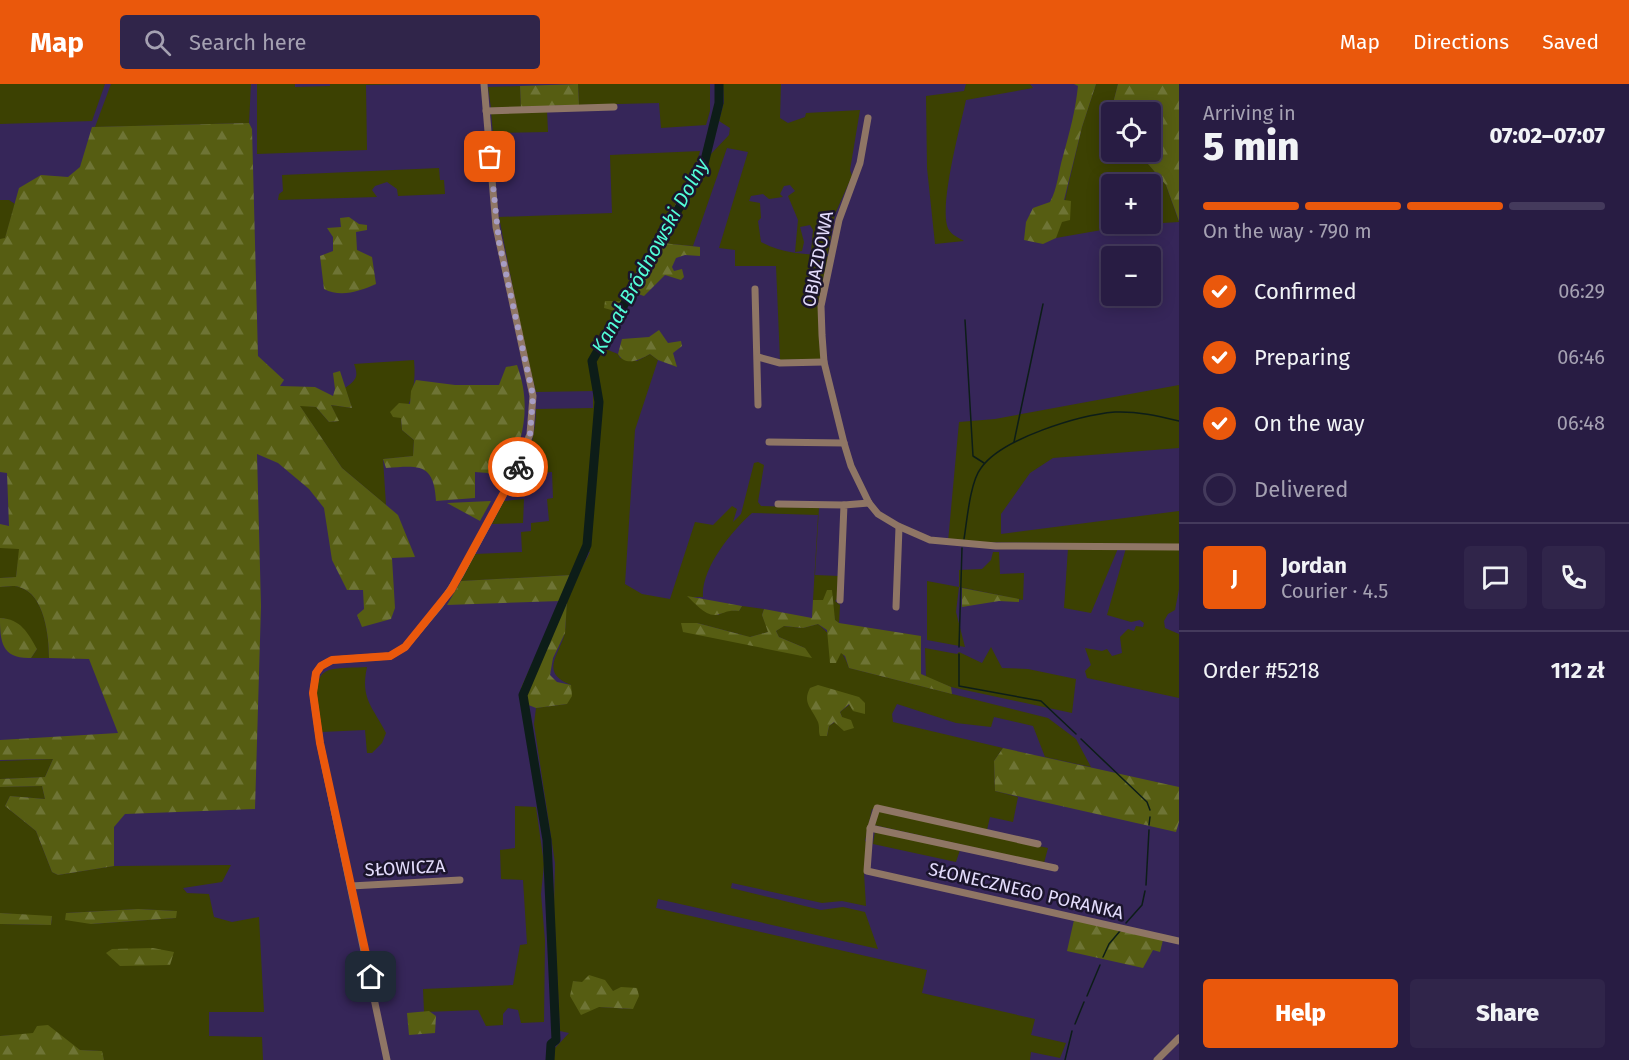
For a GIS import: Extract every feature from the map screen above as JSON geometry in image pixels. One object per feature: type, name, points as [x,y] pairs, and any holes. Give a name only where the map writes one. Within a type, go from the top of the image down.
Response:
[{"type":"street","points":[[387,1060],[315,715],[313,680],[321,666],[332,660],[390,656],[405,647],[451,590],[526,449],[534,417],[533,396],[496,227],[484,84]]},
{"type":"street","points":[[486,111],[614,106]]},
{"type":"street","name":"OBJAZDOWA","points":[[868,118],[860,163],[839,220],[822,306],[824,362],[851,466],[869,503],[878,514],[899,527],[930,540],[996,546],[1179,547]]},
{"type":"street","points":[[755,289],[758,405]]},
{"type":"street","points":[[758,357],[780,363],[824,362]]},
{"type":"street","points":[[768,442],[844,444]]},
{"type":"street","points":[[778,504],[869,503]]},
{"type":"street","points":[[840,600],[844,505]]},
{"type":"street","points":[[896,607],[899,527]]},
{"type":"street","points":[[1038,844],[877,808],[870,828],[1055,868]]},
{"type":"street","name":"SŁONECZNEGO PORANKA","points":[[870,828],[867,871],[1179,941]]},
{"type":"street","name":"SŁOWICZA","points":[[351,886],[460,880]]},
{"type":"street","points":[[1157,1060],[1179,1038]]},
{"type":"green space","points":[[0,84],[105,84],[92,121],[0,124]]},
{"type":"green space","points":[[111,84],[251,84],[249,123],[95,127]]},
{"type":"green space","points":[[257,84],[295,84],[295,87],[330,86],[330,84],[414,84],[366,85],[367,150],[257,154]]},
{"type":"green space","points":[[578,84],[710,84],[710,111],[706,125],[661,128],[659,103],[579,105]]},
{"type":"green space","points":[[578,84],[579,105],[521,107],[520,86]]},
{"type":"green space","points":[[723,84],[781,84],[780,118],[788,123],[805,117],[806,113],[860,110],[850,170],[852,176],[835,214],[828,254],[811,252],[813,230],[810,225],[800,227],[804,242],[802,251],[795,252],[798,220],[788,196],[795,191],[790,185],[784,186],[780,194],[783,197],[769,199],[763,194],[751,196],[749,201],[760,203],[761,218],[758,221],[761,242],[787,251],[832,257],[821,298],[821,359],[780,360],[776,266],[735,266],[735,250],[719,248],[748,152],[727,148],[693,246],[661,243],[697,183],[709,156],[729,135],[730,128],[719,121],[724,102]]},
{"type":"green space","points":[[966,84],[1030,84],[1033,88],[966,100],[951,167],[946,205],[949,230],[964,241],[935,244],[927,168],[926,96],[964,91]]},
{"type":"green space","points":[[1074,84],[1096,84],[1082,127],[1064,200],[1071,201],[1070,220],[1062,222],[1056,238],[1043,244],[1024,240],[1026,222],[1033,208],[1050,202],[1055,191],[1075,105],[1078,86]]},
{"type":"green space","points":[[1096,84],[1118,84],[1113,102],[1101,102],[1101,162],[1146,162],[1157,174],[1101,174],[1101,230],[1056,238],[1082,127]]},
{"type":"green space","points":[[1118,84],[1179,84],[1179,221],[1166,185],[1161,179],[1161,174],[1157,174],[1146,162],[1161,162],[1161,102],[1113,102]]},
{"type":"green space","points":[[520,86],[521,107],[491,108],[488,87]]},
{"type":"green space","points":[[547,110],[548,132],[493,133],[491,112]]},
{"type":"green space","points":[[249,123],[252,129],[258,356],[284,380],[280,386],[315,387],[333,396],[335,389],[333,373],[340,371],[352,408],[331,405],[339,421],[329,422],[316,407],[300,406],[342,468],[398,515],[415,557],[392,558],[395,608],[391,619],[362,627],[357,615],[364,609],[363,590],[347,590],[332,560],[324,508],[309,489],[278,463],[257,454],[261,606],[255,809],[125,814],[114,827],[114,866],[58,875],[52,872],[36,831],[5,806],[10,796],[45,799],[42,786],[0,787],[0,779],[45,777],[53,759],[0,760],[0,740],[118,733],[89,659],[49,658],[44,617],[35,598],[28,591],[19,587],[0,587],[0,578],[16,577],[19,549],[0,548],[0,524],[9,526],[7,473],[0,472],[0,239],[5,238],[19,188],[41,175],[68,177],[80,167],[92,127]]},
{"type":"green space","points":[[700,151],[695,170],[620,301],[605,302],[615,311],[592,353],[598,357],[603,348],[618,354],[620,358],[637,361],[650,354],[658,360],[635,430],[625,584],[642,594],[670,599],[695,522],[713,525],[732,506],[737,509],[733,522],[741,514],[754,463],[758,462],[764,465],[758,502],[761,506],[819,508],[815,575],[839,576],[838,598],[835,601],[840,605],[839,623],[835,620],[832,604],[823,600],[813,600],[818,515],[752,513],[727,540],[712,562],[707,574],[703,597],[688,597],[718,615],[728,610],[739,611],[742,606],[764,609],[762,615],[769,632],[750,637],[805,648],[779,637],[776,631],[783,626],[803,628],[818,624],[837,644],[849,668],[1048,718],[1076,739],[1091,767],[1045,757],[1033,726],[994,717],[991,727],[956,723],[897,704],[892,714],[893,722],[1003,748],[994,761],[995,791],[1018,797],[1013,822],[990,817],[987,830],[872,809],[865,841],[868,843],[864,873],[866,906],[842,901],[822,903],[732,883],[731,888],[821,910],[843,907],[865,912],[878,949],[658,899],[656,908],[927,970],[922,993],[1035,1019],[1031,1035],[1066,1043],[1060,1058],[1031,1052],[1030,1060],[554,1060],[555,1048],[569,1033],[560,1031],[554,907],[555,863],[534,724],[536,708],[567,704],[571,685],[556,675],[555,657],[564,636],[568,597],[590,552],[582,550],[572,575],[461,581],[475,554],[522,552],[521,532],[531,531],[531,523],[549,521],[547,499],[553,498],[552,472],[519,474],[532,443],[536,409],[593,408],[593,391],[536,392],[499,217],[612,213],[610,155]],"holes":[[[681,623],[697,623],[749,637]],[[859,697],[840,712],[842,717],[829,726],[827,736],[813,711]],[[573,981],[613,991],[633,1009],[599,1007]]]},
{"type":"green space","points":[[439,168],[440,180],[444,180],[445,194],[398,196],[397,189],[387,182],[375,186],[372,190],[377,197],[278,200],[279,194],[283,191],[282,175]]},
{"type":"green space","points":[[1161,179],[1166,185],[1179,222],[1161,223]]},
{"type":"green space","points":[[689,181],[697,182],[662,243],[700,247],[700,256],[685,255],[676,258],[672,267],[674,271],[682,269],[684,277],[681,280],[665,275],[644,296],[635,293],[598,357],[592,353],[615,311],[604,308],[605,301],[620,301]]},
{"type":"green space","points":[[0,200],[9,200],[15,204],[5,239],[0,239]]},
{"type":"green space","points":[[349,217],[359,224],[367,225],[367,230],[356,232],[357,250],[372,257],[376,284],[357,291],[330,292],[324,289],[320,256],[333,251],[333,237],[327,228],[341,227],[340,218]]},
{"type":"green space","points":[[659,330],[668,343],[681,341],[682,346],[673,353],[677,367],[658,360],[650,354],[629,361],[618,354],[622,339],[649,337]]},
{"type":"green space","points":[[414,360],[413,390],[401,418],[402,430],[414,440],[413,456],[383,459],[386,505],[342,468],[299,405],[316,407],[329,422],[338,421],[331,405],[352,408],[345,388],[356,378],[354,364]]},
{"type":"green space","points":[[517,365],[522,381],[525,411],[520,440],[503,484],[488,473],[475,472],[475,498],[436,501],[432,479],[422,469],[415,467],[386,468],[383,459],[413,456],[414,440],[402,430],[401,418],[393,417],[390,412],[399,403],[410,404],[411,391],[416,380],[455,385],[499,385],[506,367]]},
{"type":"green space","points":[[1179,385],[1179,448],[1053,458],[1030,473],[1001,514],[1001,534],[1179,511],[1179,544],[948,542],[959,422],[995,419]]},
{"type":"green space","points":[[524,499],[523,523],[492,524],[504,501]]},
{"type":"green space","points":[[491,501],[480,521],[447,503]]},
{"type":"green space","points":[[1119,546],[1091,613],[1064,608],[1068,548]]},
{"type":"green space","points":[[0,548],[20,548],[16,577],[0,578]]},
{"type":"green space","points":[[1126,548],[1179,549],[1179,589],[1175,610],[1168,614],[1164,621],[1165,628],[1179,634],[1179,698],[1087,678],[1085,671],[1091,665],[1085,648],[1102,651],[1107,649],[1112,656],[1122,653],[1120,637],[1128,629],[1134,631],[1136,626],[1143,627],[1144,623],[1140,620],[1131,622],[1107,615]]},
{"type":"green space","points":[[993,552],[999,552],[1000,574],[1024,573],[1023,600],[959,587],[959,570],[982,569],[991,560]]},
{"type":"green space","points":[[572,575],[561,600],[567,601],[565,633],[553,658],[550,675],[557,682],[571,685],[572,696],[567,704],[536,708],[521,702],[521,688],[560,601],[447,605],[461,581]]},
{"type":"green space","points":[[927,581],[959,587],[956,612],[965,647],[927,640]]},
{"type":"green space","points":[[0,587],[19,587],[28,591],[35,598],[44,617],[49,658],[31,658],[37,649],[4,618],[0,618]]},
{"type":"green space","points":[[962,588],[1019,599],[1019,602],[999,601],[962,607]]},
{"type":"green space","points":[[827,590],[832,590],[835,620],[839,623],[921,636],[921,674],[951,687],[952,694],[849,668],[845,656],[841,653],[836,663],[830,663],[827,630],[818,624],[803,628],[784,626],[776,631],[779,637],[805,648],[812,658],[683,632],[681,623],[697,623],[750,637],[768,632],[762,615],[764,609],[812,618],[813,600],[823,600]]},
{"type":"green space","points":[[687,596],[742,606],[739,611],[715,615],[706,613]]},
{"type":"green space","points":[[0,618],[19,624],[27,632],[37,649],[31,658],[21,658],[8,652],[2,641]]},
{"type":"green space","points":[[991,647],[1002,668],[1028,669],[1076,679],[1072,713],[951,687],[926,677],[925,648],[957,654],[959,652],[982,663]]},
{"type":"green space","points":[[367,667],[365,687],[369,702],[386,733],[382,743],[372,753],[367,753],[365,730],[321,732],[316,698],[318,680],[329,670]]},
{"type":"green space","points":[[818,685],[859,697],[865,703],[865,714],[853,711],[849,704],[840,712],[842,717],[851,720],[854,728],[844,731],[834,722],[829,726],[827,736],[820,736],[818,722],[807,702],[810,688]]},
{"type":"green space","points":[[1003,748],[1179,787],[1179,822],[1176,832],[995,791],[994,761]]},
{"type":"green space","points":[[53,759],[45,777],[0,779],[0,761]]},
{"type":"green space","points":[[42,786],[45,799],[10,796],[5,806],[36,831],[52,872],[58,875],[114,866],[231,865],[222,882],[183,888],[187,893],[209,894],[214,917],[232,922],[259,917],[264,1012],[209,1012],[209,1036],[262,1037],[263,1060],[104,1060],[101,1051],[80,1050],[54,1033],[0,1036],[0,924],[51,925],[52,917],[0,913],[0,787]],"holes":[[[138,909],[176,911],[176,918],[91,924],[66,913]]]},
{"type":"green space","points":[[515,806],[536,807],[544,864],[541,894],[545,941],[544,1022],[521,1023],[518,1010],[508,1008],[503,1014],[503,1025],[486,1026],[478,1010],[424,1012],[423,989],[513,985],[520,945],[527,944],[523,880],[501,879],[500,850],[515,848]]},
{"type":"green space","points":[[877,810],[1048,848],[1044,863],[874,825]]},
{"type":"green space","points":[[875,831],[960,850],[956,862],[873,844]]},
{"type":"green space","points":[[138,909],[177,911],[176,918],[91,924],[65,920],[66,913]]},
{"type":"green space","points":[[0,913],[52,916],[51,925],[0,924]]},
{"type":"green space","points":[[1074,920],[1163,940],[1160,952],[1153,950],[1143,968],[1067,951]]},
{"type":"green space","points":[[153,948],[174,952],[170,965],[120,966],[106,953],[112,949]]},
{"type":"green space","points":[[589,975],[605,980],[613,991],[621,987],[637,988],[639,996],[633,1009],[599,1007],[581,1015],[570,996],[573,981],[582,982]]},
{"type":"green space","points":[[429,1011],[436,1016],[435,1033],[409,1035],[407,1013]]},
{"type":"green space","points":[[48,1025],[80,1050],[102,1051],[104,1060],[0,1060],[0,1036],[33,1033],[37,1026]]},
{"type":"waterway","name":"Kanał Bródnowski Dolny","points":[[550,1060],[551,1044],[556,1040],[547,840],[523,695],[587,545],[599,402],[592,361],[704,164],[719,103],[719,84]]},
{"type":"waterway","points":[[1014,442],[1043,304]]},
{"type":"waterway","points":[[965,320],[973,456],[984,463]]},
{"type":"waterway","points":[[964,539],[969,502],[977,474],[991,457],[1006,447],[1043,430],[1100,414],[1131,412],[1179,421]]},
{"type":"waterway","points":[[959,647],[962,548]]},
{"type":"waterway","points":[[959,654],[959,686],[1041,701],[1076,734]]},
{"type":"waterway","points":[[1081,739],[1147,802],[1150,810]]},
{"type":"waterway","points":[[1149,825],[1150,817]]},
{"type":"waterway","points":[[1146,885],[1149,830]]},
{"type":"waterway","points":[[1126,923],[1142,905],[1145,891]]},
{"type":"waterway","points":[[1103,957],[1109,944],[1120,931]]},
{"type":"waterway","points":[[1087,996],[1100,965]]},
{"type":"waterway","points":[[1075,1024],[1084,1002]]},
{"type":"waterway","points":[[1065,1060],[1072,1031]]},
{"type":"way so far","points":[[490,157],[496,227],[512,309],[533,396],[534,417],[526,449],[518,467]]},
{"type":"route","points":[[371,977],[320,743],[315,715],[313,680],[321,666],[332,660],[381,658],[399,652],[405,647],[451,590],[518,467]]}]
